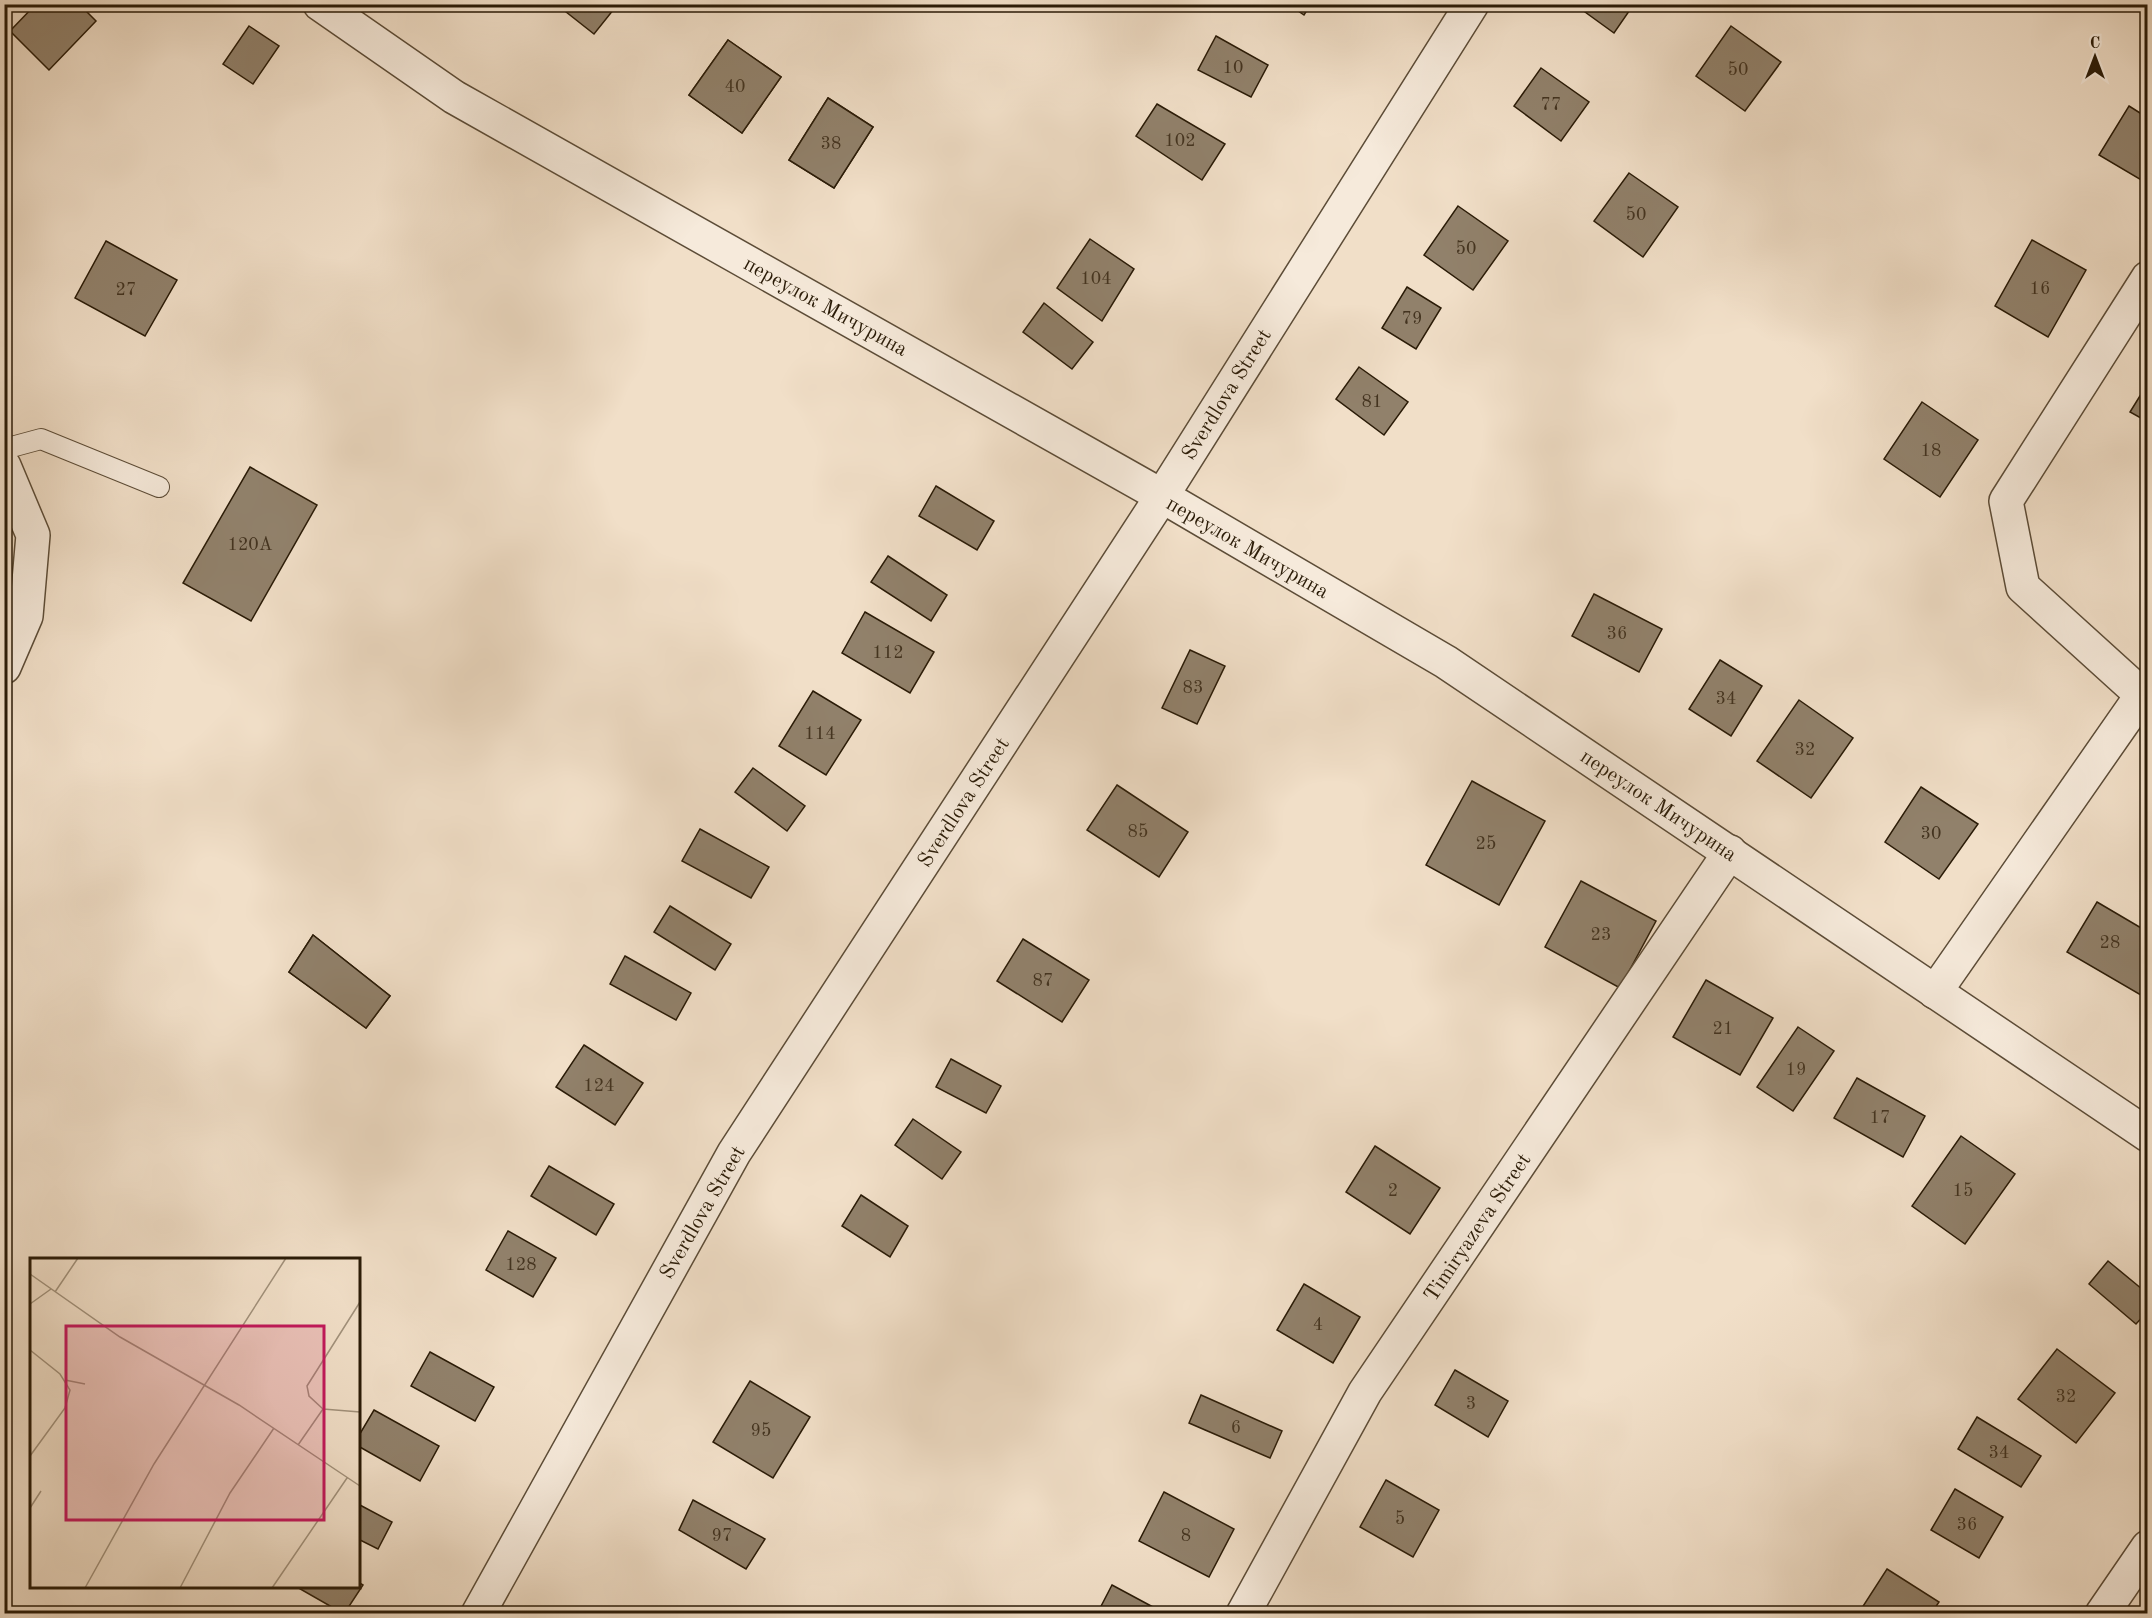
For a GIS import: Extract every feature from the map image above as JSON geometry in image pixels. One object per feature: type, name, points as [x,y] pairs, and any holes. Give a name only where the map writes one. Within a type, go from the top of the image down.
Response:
[{"type":"street","name":"переулок Мичурина","points":[[320,4],[454,97],[1162,496],[1446,662],[2148,1136]]},
{"type":"street","name":"Sverdlova Street","points":[[478,1614],[734,1153],[1162,496],[1472,4]]},
{"type":"street","points":[[1935,992],[2145,695],[2023,587],[2006,501],[2148,278]]},
{"type":"street","points":[[4,466],[33,535],[26,616],[4,667]]},
{"type":"street","name":"Timiryazeva Street","points":[[1243,1614],[1365,1392],[1730,852]]},
{"type":"street","points":[[2102,1614],[2148,1547]]},
{"type":"lane","points":[[4,449],[41,439],[159,487]]},
{"type":"building","points":[[36,4],[79,4],[96,21],[49,70],[10,31]]},
{"type":"building","points":[[556,4],[618,4],[594,34]]},
{"type":"building","points":[[1288,4],[1311,4],[1304,15]]},
{"type":"building","points":[[1574,4],[1634,4],[1614,33]]},
{"type":"building","points":[[249,26],[279,46],[253,84],[223,64]]},
{"type":"building","points":[[1731,26],[1781,62],[1745,111],[1696,76]]},
{"type":"building","points":[[1216,36],[1268,65],[1251,97],[1198,70]]},
{"type":"building","points":[[728,40],[781,77],[742,133],[689,95]]},
{"type":"building","points":[[728,40],[781,77],[742,133],[689,95]]},
{"type":"building","points":[[1541,68],[1589,102],[1561,141],[1514,106]]},
{"type":"building","points":[[828,98],[873,127],[834,188],[789,160]]},
{"type":"building","points":[[828,98],[873,127],[834,188],[789,160]]},
{"type":"building","points":[[1157,104],[1225,144],[1202,180],[1136,136]]},
{"type":"building","points":[[2129,106],[2148,118],[2148,184],[2099,155]]},
{"type":"building","points":[[1629,173],[1678,207],[1643,257],[1594,221]]},
{"type":"building","points":[[1458,206],[1508,241],[1473,290],[1424,255]]},
{"type":"building","points":[[1090,239],[1134,269],[1102,321],[1057,288]]},
{"type":"building","points":[[2032,240],[2086,270],[2048,337],[1995,306]]},
{"type":"building","points":[[106,241],[177,280],[145,336],[75,298]]},
{"type":"building","points":[[1407,287],[1441,308],[1416,349],[1382,328]]},
{"type":"building","points":[[1044,303],[1093,342],[1072,369],[1023,332]]},
{"type":"building","points":[[1359,367],[1408,402],[1384,435],[1336,399]]},
{"type":"building","points":[[2148,383],[2148,422],[2130,412]]},
{"type":"building","points":[[1922,402],[1978,440],[1940,497],[1884,459]]},
{"type":"building","points":[[250,467],[317,505],[251,621],[183,583]]},
{"type":"building","points":[[936,486],[994,521],[977,550],[919,516]]},
{"type":"building","points":[[888,556],[947,595],[931,621],[871,582]]},
{"type":"building","points":[[1594,594],[1662,629],[1639,672],[1572,636]]},
{"type":"building","points":[[865,612],[934,652],[910,693],[842,653]]},
{"type":"building","points":[[1190,650],[1225,666],[1197,724],[1162,708]]},
{"type":"building","points":[[1720,660],[1762,686],[1731,736],[1689,709]]},
{"type":"building","points":[[813,691],[861,720],[826,775],[779,746]]},
{"type":"building","points":[[1799,700],[1853,738],[1811,798],[1757,761]]},
{"type":"building","points":[[753,768],[805,806],[787,831],[735,792]]},
{"type":"building","points":[[1472,781],[1545,821],[1499,905],[1426,865]]},
{"type":"building","points":[[1117,785],[1188,832],[1159,877],[1087,830]]},
{"type":"building","points":[[1921,787],[1978,824],[1939,879],[1885,842]]},
{"type":"building","points":[[700,829],[769,867],[751,898],[682,861]]},
{"type":"building","points":[[1581,881],[1656,921],[1620,988],[1545,947]]},
{"type":"building","points":[[2097,902],[2148,932],[2148,995],[2146,998],[2067,952]]},
{"type":"building","points":[[670,906],[731,944],[715,970],[654,932]]},
{"type":"building","points":[[313,935],[390,996],[366,1028],[289,972]]},
{"type":"building","points":[[313,935],[390,996],[366,1028],[289,972]]},
{"type":"building","points":[[1023,939],[1089,980],[1062,1022],[997,981]]},
{"type":"building","points":[[625,956],[691,993],[676,1020],[610,984]]},
{"type":"building","points":[[1706,980],[1773,1018],[1740,1075],[1673,1037]]},
{"type":"building","points":[[1798,1027],[1834,1051],[1793,1111],[1757,1087]]},
{"type":"building","points":[[584,1045],[643,1083],[615,1125],[556,1087]]},
{"type":"building","points":[[951,1059],[1001,1086],[986,1113],[936,1087]]},
{"type":"building","points":[[1857,1078],[1925,1116],[1903,1157],[1834,1118]]},
{"type":"building","points":[[913,1119],[961,1152],[942,1179],[895,1145]]},
{"type":"building","points":[[1961,1136],[2015,1174],[1965,1244],[1912,1206]]},
{"type":"building","points":[[1375,1146],[1440,1188],[1410,1234],[1346,1192]]},
{"type":"building","points":[[549,1166],[614,1204],[596,1235],[531,1196]]},
{"type":"building","points":[[861,1195],[908,1226],[890,1257],[842,1226]]},
{"type":"building","points":[[508,1231],[556,1258],[533,1297],[486,1270]]},
{"type":"building","points":[[2108,1261],[2148,1294],[2148,1311],[2136,1324],[2089,1284]]},
{"type":"building","points":[[1304,1284],[1360,1317],[1333,1363],[1277,1330]]},
{"type":"building","points":[[2057,1349],[2115,1393],[2076,1443],[2018,1399]]},
{"type":"building","points":[[430,1352],[494,1387],[475,1421],[411,1386]]},
{"type":"building","points":[[1455,1370],[1508,1401],[1488,1437],[1435,1405]]},
{"type":"building","points":[[750,1381],[810,1417],[773,1478],[713,1442]]},
{"type":"building","points":[[1201,1395],[1282,1431],[1270,1458],[1189,1423]]},
{"type":"building","points":[[374,1410],[439,1446],[420,1481],[360,1447],[360,1434]]},
{"type":"building","points":[[1977,1417],[2041,1456],[2021,1487],[1958,1449]]},
{"type":"building","points":[[1386,1480],[1439,1510],[1413,1557],[1360,1527]]},
{"type":"building","points":[[1955,1489],[2003,1517],[1979,1558],[1931,1530]]},
{"type":"building","points":[[1164,1492],[1234,1529],[1209,1577],[1139,1541]]},
{"type":"building","points":[[693,1500],[765,1539],[746,1569],[679,1530]]},
{"type":"building","points":[[360,1505],[392,1522],[378,1549],[360,1540]]},
{"type":"building","points":[[1887,1569],[1939,1602],[1931,1614],[1858,1614]]},
{"type":"building","points":[[360,1583],[363,1585],[344,1614],[298,1588],[360,1588]]},
{"type":"building","points":[[1112,1585],[1166,1614],[1097,1614]]}]
